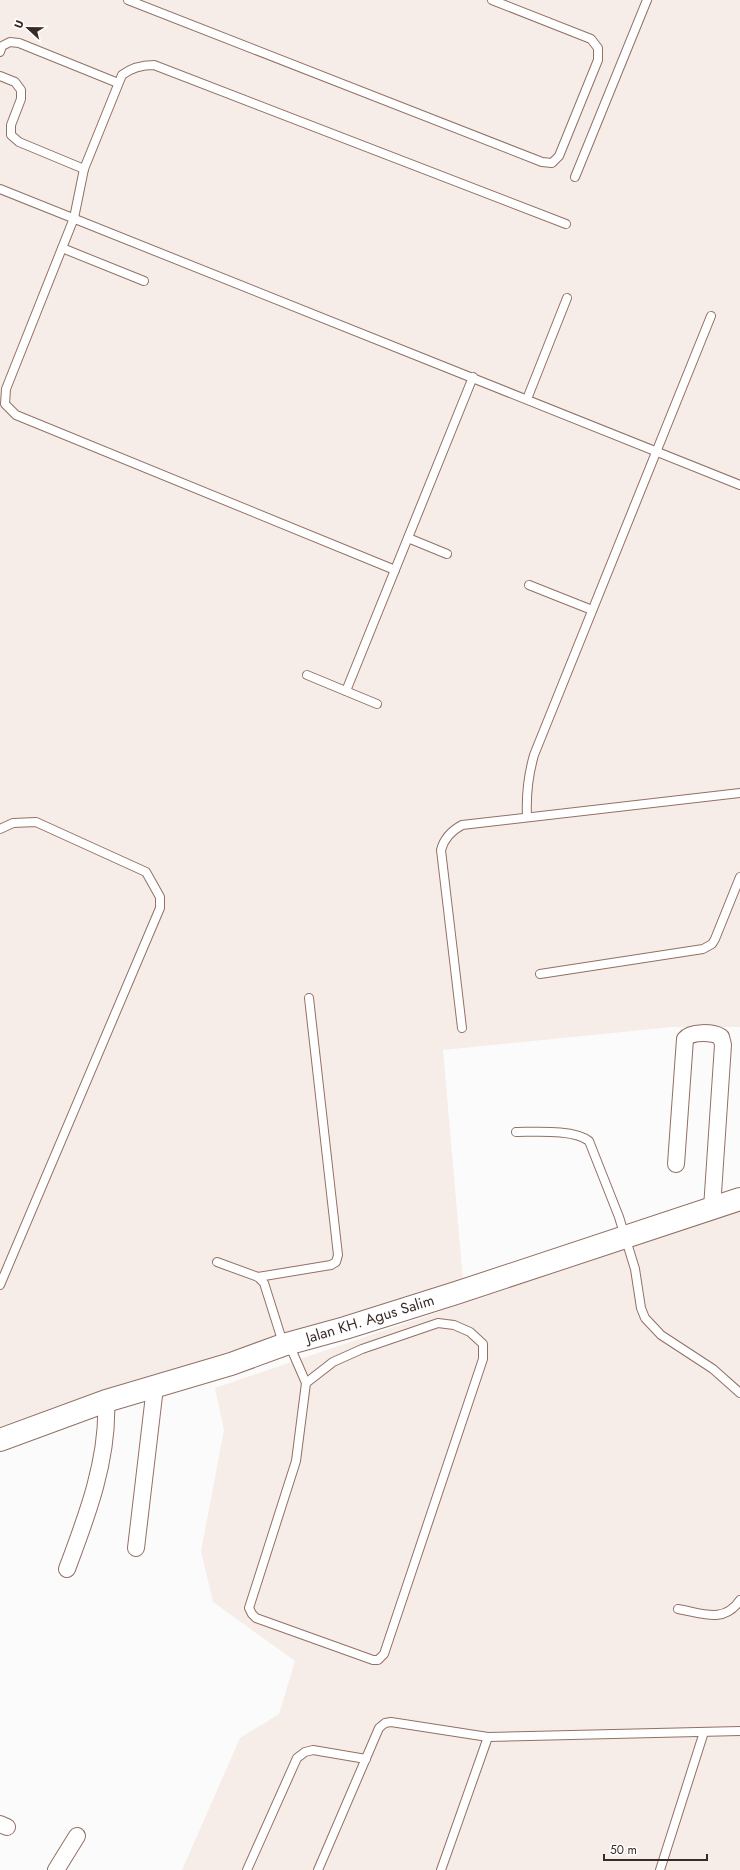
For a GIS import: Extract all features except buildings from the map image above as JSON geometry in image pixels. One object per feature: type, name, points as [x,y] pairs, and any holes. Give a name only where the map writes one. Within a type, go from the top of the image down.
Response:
[{"type":"street","points":[[676,1164],[685,1039],[690,1035],[697,1034],[718,1035],[721,1037],[723,1045],[712,1208]]},
{"type":"street","name":"Jalan KH. Agus Salim","points":[[0,1440],[106,1401],[231,1364],[286,1344],[345,1328],[740,1199]]},
{"type":"street","points":[[136,1548],[154,1387]]},
{"type":"street","points":[[67,1569],[85,1522],[99,1469],[107,1419],[106,1401]]},
{"type":"street","points":[[56,1870],[77,1836]]},
{"type":"lane","points":[[128,0],[542,162],[552,163],[559,156],[598,60],[598,48],[591,39],[492,0]]},
{"type":"lane","points":[[575,177],[647,0]]},
{"type":"lane","points":[[0,52],[2,46],[10,42],[19,43],[118,84]]},
{"type":"lane","points":[[395,570],[16,415],[5,404],[6,389],[74,218],[84,169],[122,75],[128,71],[147,65],[154,65],[566,224]]},
{"type":"lane","points":[[0,76],[15,82],[21,90],[21,99],[11,125],[11,135],[20,142],[84,169]]},
{"type":"lane","points":[[0,189],[740,485]]},
{"type":"lane","points":[[62,248],[144,281]]},
{"type":"lane","points":[[527,399],[567,298]]},
{"type":"lane","points":[[527,816],[526,793],[528,774],[534,755],[711,316]]},
{"type":"lane","points":[[346,691],[473,377]]},
{"type":"lane","points":[[408,538],[447,554]]},
{"type":"lane","points":[[529,585],[592,610]]},
{"type":"lane","points":[[307,676],[377,704]]},
{"type":"lane","points":[[462,1028],[441,850],[443,842],[454,829],[462,825],[527,816],[740,794]]},
{"type":"lane","points":[[0,829],[13,824],[36,822],[146,872],[160,898],[160,908],[4,1266],[0,1285]]},
{"type":"lane","points":[[540,974],[703,949],[712,944],[715,939],[740,877]]},
{"type":"lane","points":[[258,1277],[331,1265],[336,1262],[338,1255],[309,998]]},
{"type":"lane","points":[[516,1132],[568,1134],[579,1136],[589,1141],[619,1217],[635,1269],[641,1308],[645,1318],[661,1335],[713,1369],[740,1392]]},
{"type":"lane","points":[[217,1262],[258,1277],[264,1283],[286,1344],[306,1383],[296,1461],[249,1608],[256,1618],[373,1660],[378,1660],[384,1654],[481,1367],[483,1359],[483,1344],[470,1332],[454,1325],[438,1323],[362,1349],[334,1362],[306,1383]]},
{"type":"lane","points":[[678,1609],[718,1616],[735,1608],[740,1600]]},
{"type":"lane","points":[[318,1870],[379,1728],[385,1723],[391,1722],[488,1737],[740,1731]]},
{"type":"lane","points":[[660,1870],[704,1732]]},
{"type":"lane","points":[[441,1870],[488,1737]]},
{"type":"lane","points":[[247,1870],[297,1758],[305,1752],[313,1750],[366,1759]]},
{"type":"shaded area","points":[[0,0],[740,0],[740,1027],[672,1027],[443,1050],[463,1280],[0,1434]]},
{"type":"shaded area","points":[[740,1209],[740,1870],[182,1870],[240,1738],[279,1714],[295,1661],[213,1602],[201,1551],[224,1430],[215,1388]]}]
